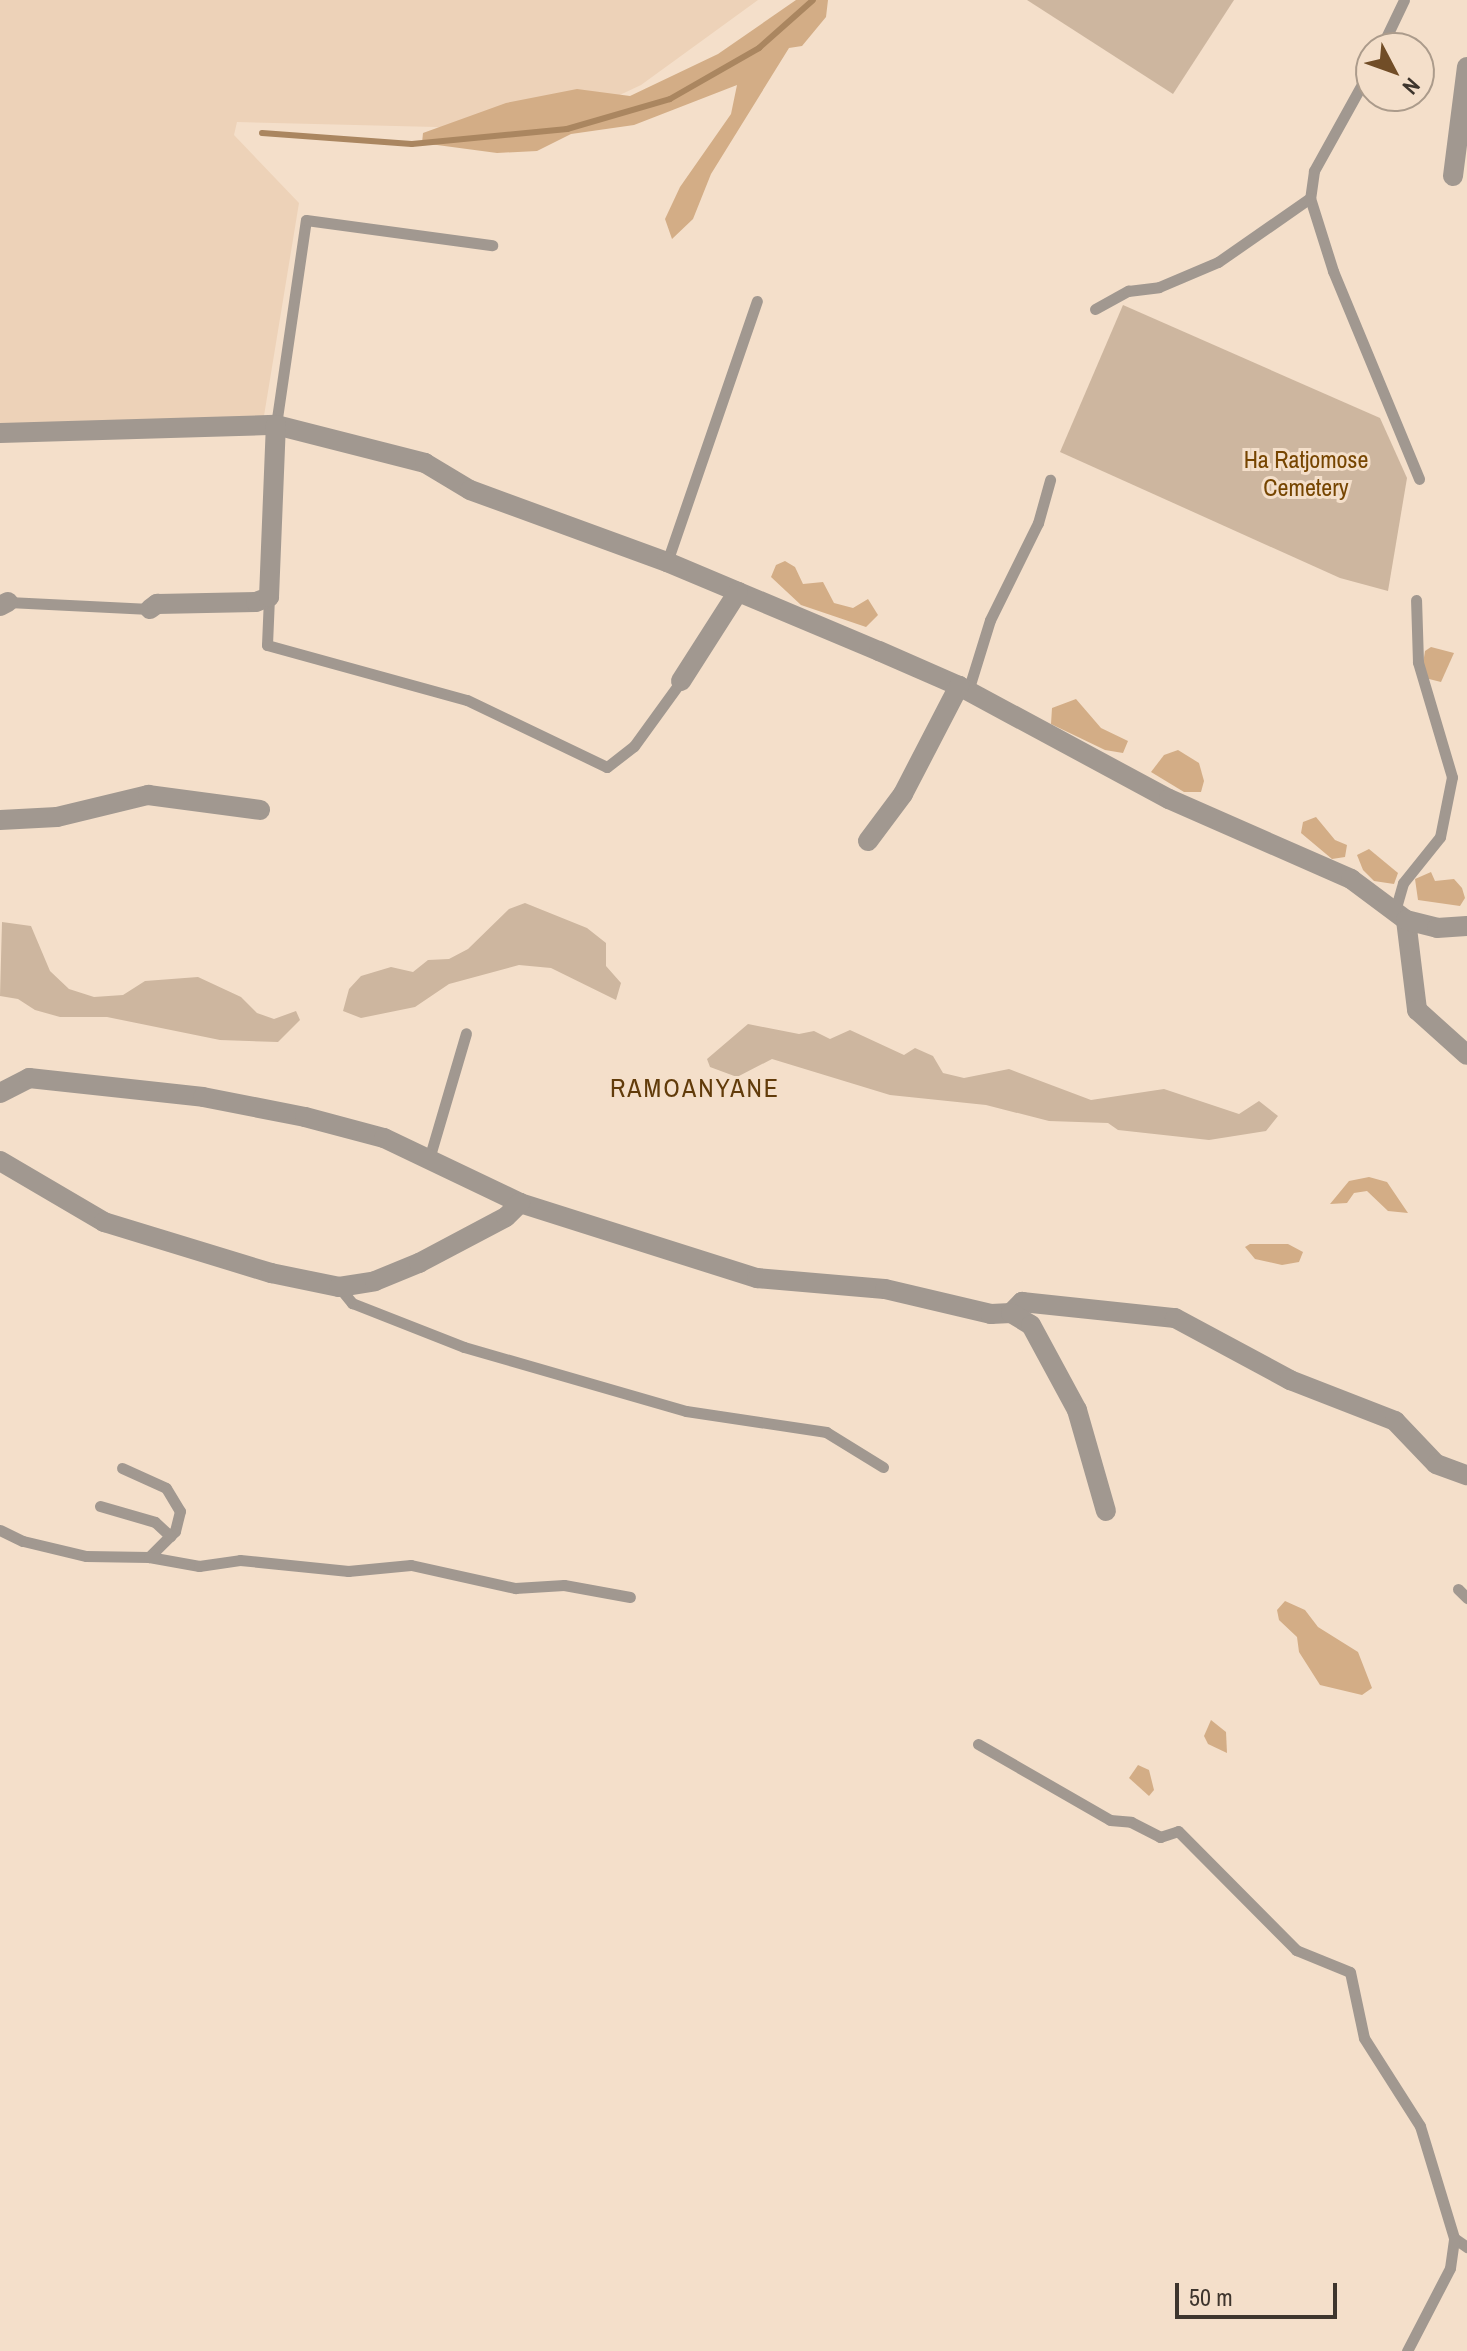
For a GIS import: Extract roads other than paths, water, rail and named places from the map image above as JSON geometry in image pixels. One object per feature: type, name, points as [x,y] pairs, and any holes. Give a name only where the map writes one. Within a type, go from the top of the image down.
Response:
[{"type":"street","points":[[1460,181],[1466,76]]},
{"type":"street","points":[[150,609],[157,604],[256,602],[269,597],[274,573],[276,425]]},
{"type":"street","points":[[0,433],[276,425],[425,463],[470,490],[667,562],[964,688],[1169,799],[1351,879],[1400,916],[1437,928],[1467,926]]},
{"type":"street","points":[[681,681],[738,592]]},
{"type":"street","points":[[868,841],[903,794],[964,688]]},
{"type":"street","points":[[0,820],[57,817],[148,795],[260,810]]},
{"type":"street","points":[[1400,916],[1417,1010],[1467,1055]]},
{"type":"street","points":[[0,1093],[29,1078],[203,1097],[384,1138],[520,1203],[757,1278],[885,1289],[991,1314],[1011,1313],[1031,1325],[1077,1410],[1106,1511]]},
{"type":"street","points":[[0,1161],[104,1222],[271,1273],[339,1287],[375,1281],[419,1263],[506,1217],[520,1203]]},
{"type":"street","points":[[1011,1313],[1022,1302],[1175,1318],[1290,1380],[1395,1421],[1436,1464],[1467,1475]]},
{"type":"lane","points":[[1389,32],[1404,0]]},
{"type":"lane","points":[[1355,97],[1314,171],[1310,198],[1333,271],[1419,479]]},
{"type":"lane","points":[[1095,309],[1128,291],[1159,287],[1218,262],[1310,198]]},
{"type":"lane","points":[[276,425],[306,220],[492,245]]},
{"type":"lane","points":[[667,562],[757,301]]},
{"type":"lane","points":[[964,688],[990,620],[1038,523],[1050,480]]},
{"type":"lane","points":[[269,597],[267,645],[467,700],[607,767],[634,746],[681,681]]},
{"type":"lane","points":[[1400,916],[1403,883],[1440,837],[1452,777],[1418,662],[1416,600]]},
{"type":"lane","points":[[4,604],[150,609]]},
{"type":"lane","points":[[429,1159],[466,1033]]},
{"type":"lane","points":[[339,1287],[352,1303],[464,1347],[686,1411],[826,1432],[883,1467]]},
{"type":"lane","points":[[122,1468],[166,1488],[180,1511],[170,1536],[149,1557]]},
{"type":"lane","points":[[100,1506],[155,1522],[170,1536]]},
{"type":"lane","points":[[0,1530],[23,1541],[86,1556],[149,1557],[199,1566],[240,1560],[348,1571],[411,1565],[515,1588],[564,1585],[630,1597]]},
{"type":"lane","points":[[978,1744],[1110,1820],[1131,1822],[1160,1837],[1178,1831],[1296,1950],[1350,1972],[1364,2038],[1420,2126],[1454,2238],[1450,2268],[1407,2351]]},
{"type":"lane","points":[[1454,2238],[1467,2247]]},
{"type":"waterway","points":[[262,133],[412,144],[567,129],[670,99],[759,48],[813,0]]},
{"type":"district","name":"RAMOANYANE","points":[[695,1088]]},
{"type":"park label","name":"Ha Ratjomose Cemetery","points":[[1306,474]]}]
